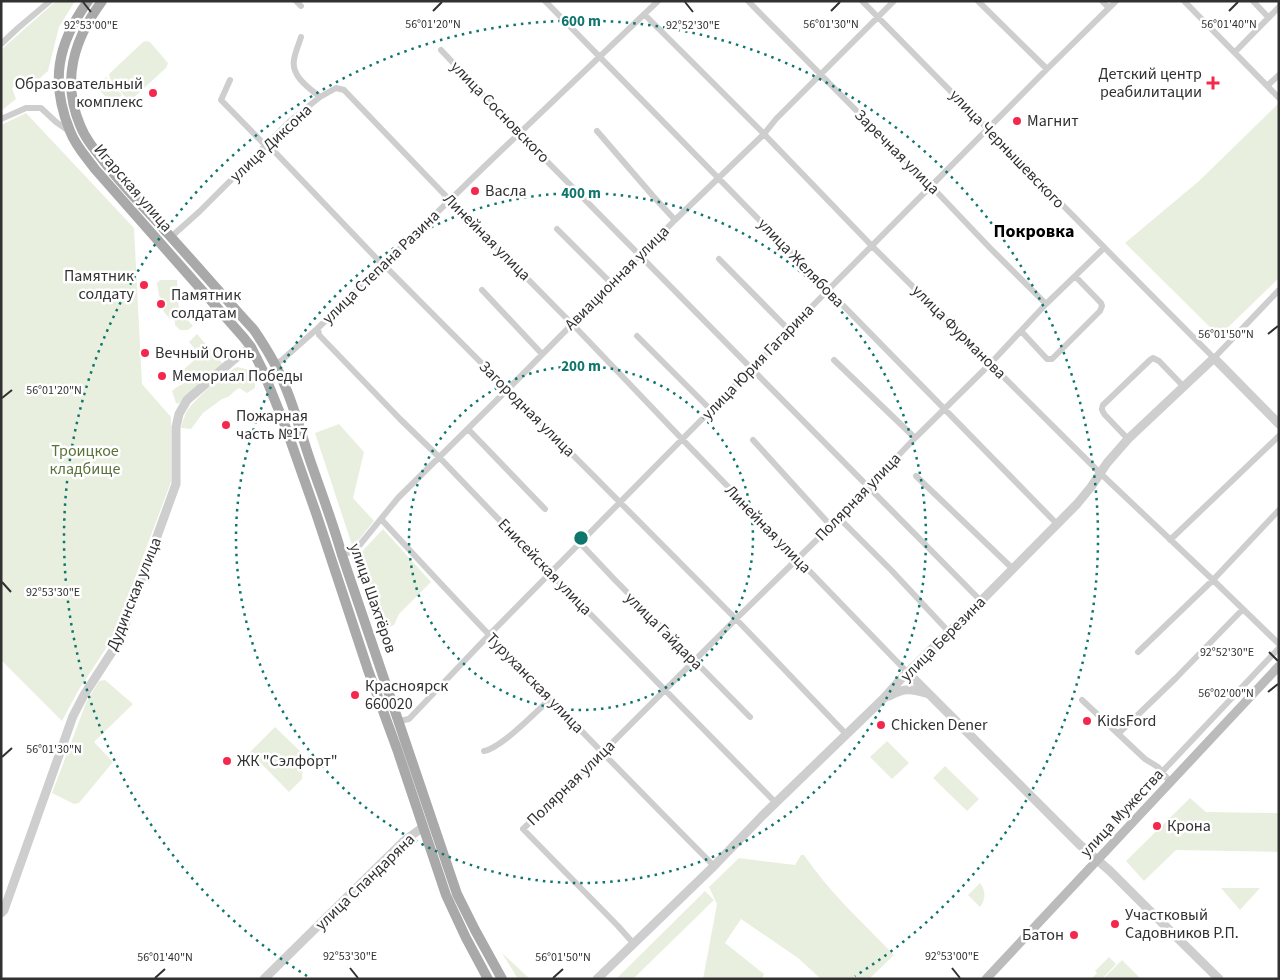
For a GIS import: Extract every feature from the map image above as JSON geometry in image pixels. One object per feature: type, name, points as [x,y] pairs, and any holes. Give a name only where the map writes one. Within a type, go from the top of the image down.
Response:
[{"type":"main road","name":"Игарская улица","points":[[88,1],[72,26],[66,40],[59,70],[59,92],[70,131],[80,150],[95,169],[244,338],[251,347],[263,371]]},
{"type":"main road","name":"Игарская улица","points":[[102,1],[82,34],[72,63],[70,81],[73,104],[80,125],[91,145],[118,179],[254,330],[275,364]]},
{"type":"main road","name":"улица Шахтёров","points":[[275,364],[286,389],[333,522],[342,555],[457,894],[502,979]]},
{"type":"main road","name":"улица Шахтёров","points":[[263,371],[286,428],[316,513],[446,895],[488,979]]},
{"type":"main road","name":"улица Мужества","points":[[986,979],[1279,666]]},
{"type":"street","points":[[1,44],[50,1]]},
{"type":"street","name":"улица Желябова","points":[[545,1],[1057,524]]},
{"type":"street","name":"улица Степана Разина","points":[[275,364],[318,328],[658,1]]},
{"type":"street","name":"Заречная улица","points":[[748,1],[1046,304]]},
{"type":"street","name":"улица Чернышевского","points":[[862,1],[1279,424]]},
{"type":"street","name":"Авиационная улица","points":[[342,555],[358,547],[398,498],[764,134],[776,119],[894,1]]},
{"type":"street","points":[[978,1],[1047,69]]},
{"type":"street","points":[[1102,1],[1109,8]]},
{"type":"street","name":"улица Юрия Гагарина","points":[[399,720],[409,719],[828,290],[1116,1]]},
{"type":"street","points":[[1184,1],[1279,98]]},
{"type":"street","points":[[1253,1],[1268,17]]},
{"type":"street","points":[[1235,52],[1279,7]]},
{"type":"street","name":"улица Фурманова","points":[[644,14],[990,364],[1099,472],[1279,644]]},
{"type":"street","points":[[1,37],[18,28]]},
{"type":"street","name":"улица Диксона","points":[[171,237],[206,205],[290,121],[320,97],[294,70],[294,60],[301,37]]},
{"type":"street","name":"улица Сосновского","points":[[441,50],[519,133],[981,601]]},
{"type":"street","points":[[1267,86],[1279,75]]},
{"type":"street","name":"Загородная улица","points":[[230,80],[221,100],[266,146],[273,150],[378,260],[736,619],[847,734]]},
{"type":"street","name":"Линейная улица","points":[[320,97],[336,88],[344,90],[908,673],[1219,979]]},
{"type":"street","points":[[1,119],[26,108],[41,108],[56,122],[70,131]]},
{"type":"street","points":[[597,131],[676,220]]},
{"type":"street","points":[[557,229],[612,284]]},
{"type":"street","name":"Полярная улица","points":[[634,944],[523,829],[839,518],[1046,304],[1104,248]]},
{"type":"street","points":[[719,259],[790,330]]},
{"type":"street","points":[[1021,331],[1050,360],[1100,311],[1101,303],[1075,276]]},
{"type":"street","points":[[482,290],[542,354]]},
{"type":"street","name":"улица Березина","points":[[597,979],[714,866],[1013,569],[1077,504],[1091,487],[1099,472],[1128,439],[1214,358],[1279,290]]},
{"type":"street","name":"Енисейская улица","points":[[318,328],[321,337],[400,419],[776,803]]},
{"type":"street","points":[[637,336],[711,410]]},
{"type":"street","name":"Дудинская улица","points":[[1,912],[4,910],[73,716],[84,695],[119,641],[176,484],[176,427],[179,414],[187,400],[251,347]]},
{"type":"street","points":[[1128,439],[1102,411],[1103,405],[1116,392],[1153,358],[1159,361],[1184,387]]},
{"type":"street","points":[[834,360],[915,438]]},
{"type":"street","points":[[468,429],[545,509]]},
{"type":"street","points":[[1170,540],[1279,436]]},
{"type":"street","points":[[753,440],[831,526]]},
{"type":"street","points":[[916,476],[1013,569]]},
{"type":"street","points":[[1138,652],[1213,580],[1279,510]]},
{"type":"street","points":[[839,518],[950,632]]},
{"type":"street","name":"Туруханская улица","points":[[381,519],[550,699],[714,866]]},
{"type":"street","name":"улица Гайдара","points":[[580,543],[750,717]]},
{"type":"street","points":[[1118,734],[1244,609]]},
{"type":"street","points":[[1162,772],[1279,648]]},
{"type":"street","points":[[884,698],[898,691],[908,689],[929,694]]},
{"type":"street","points":[[484,751],[492,749],[515,731],[550,699]]},
{"type":"street","points":[[1082,700],[1145,759],[1158,767],[1171,783]]},
{"type":"street","name":"улица Спандаряна","points":[[264,979],[404,842],[423,827]]},
{"type":"green space","points":[[56,1],[75,1],[59,27],[48,71],[29,88],[23,80],[12,88],[16,99],[1,111],[1,50]]},
{"type":"green space","points":[[146,41],[150,42],[168,63],[166,68],[132,99],[126,98],[110,79],[109,74]]},
{"type":"green space","points":[[106,77],[122,95],[112,104],[96,86]]},
{"type":"green space","points":[[1278,104],[1279,278],[1219,336],[1125,243],[1199,181]]},
{"type":"green space","name":"Троицкое кладбище","points":[[26,113],[134,228],[142,384],[171,417],[171,482],[112,639],[78,691],[62,721],[1,660],[1,125]]},
{"type":"green space","points":[[160,280],[177,280],[179,310],[193,326],[188,330],[180,330],[175,325],[175,321],[164,311],[162,307],[164,302],[159,296],[157,283]]},
{"type":"green space","points":[[197,334],[223,364],[178,404],[172,391],[190,379],[182,371],[200,355],[189,342]]},
{"type":"green space","points":[[237,367],[246,369],[254,375],[255,388],[247,393],[239,388],[203,413],[191,429],[181,428],[186,413],[194,402],[217,381]]},
{"type":"green space","points":[[339,424],[364,452],[353,498],[374,521],[357,542],[352,545],[315,433]]},
{"type":"green space","points":[[383,529],[431,582],[399,614],[394,625],[381,631],[356,558]]},
{"type":"green space","points":[[105,680],[133,704],[94,742],[113,762],[79,803],[74,804],[52,793],[86,703],[99,681]]},
{"type":"green space","points":[[275,727],[300,751],[303,765],[302,779],[289,792],[250,752]]},
{"type":"green space","points":[[887,741],[909,763],[892,779],[870,757]]},
{"type":"green space","points":[[945,766],[979,799],[967,811],[933,778]]},
{"type":"green space","points":[[1190,798],[1206,812],[1279,813],[1279,852],[1176,850],[1144,881],[1126,861]]},
{"type":"green space","points":[[801,855],[804,855],[835,894],[894,955],[869,979],[821,979],[798,958],[741,919],[725,943],[764,974],[762,979],[703,979],[717,904],[709,887],[739,858],[795,865]]},
{"type":"green space","points":[[980,883],[984,895],[980,907],[968,895]]},
{"type":"green space","points":[[1221,888],[1260,888],[1240,910]]},
{"type":"green space","points":[[705,891],[714,900],[633,979],[616,979]]},
{"type":"green space","points":[[502,953],[530,979],[518,979]]},
{"type":"green space","points":[[1109,957],[1116,964],[1102,979],[1091,979],[1097,973],[1095,971]]},
{"type":"green space","points":[[1122,960],[1141,979],[1103,979]]},
{"type":"place","name":"Детский центр реабилитации","points":[[1213,83]]},
{"type":"place","name":"Образовательный комплекс","points":[[153,93]]},
{"type":"place","name":"Магнит","points":[[1017,121]]},
{"type":"place","name":"Васла","points":[[475,191]]},
{"type":"place","name":"Памятник солдату","points":[[144,285]]},
{"type":"place","name":"Памятник солдатам","points":[[161,304]]},
{"type":"place","name":"Вечный Огонь","points":[[145,353]]},
{"type":"place","name":"Мемориал Победы","points":[[162,376]]},
{"type":"place","name":"Пожарная часть №17","points":[[226,425]]},
{"type":"place","name":"Красноярск 660020","points":[[355,695]]},
{"type":"place","name":"KidsFord","points":[[1087,721]]},
{"type":"place","name":"Chicken Dener","points":[[881,725]]},
{"type":"place","name":"ЖК \"Сэлфорт\"","points":[[227,761]]},
{"type":"place","name":"Крона","points":[[1157,826]]},
{"type":"place","name":"Участковый Садовников Р.П.","points":[[1115,924]]},
{"type":"place","name":"Батон","points":[[1074,935]]},
{"type":"district","name":"Покровка","points":[[1034,231]]}]
